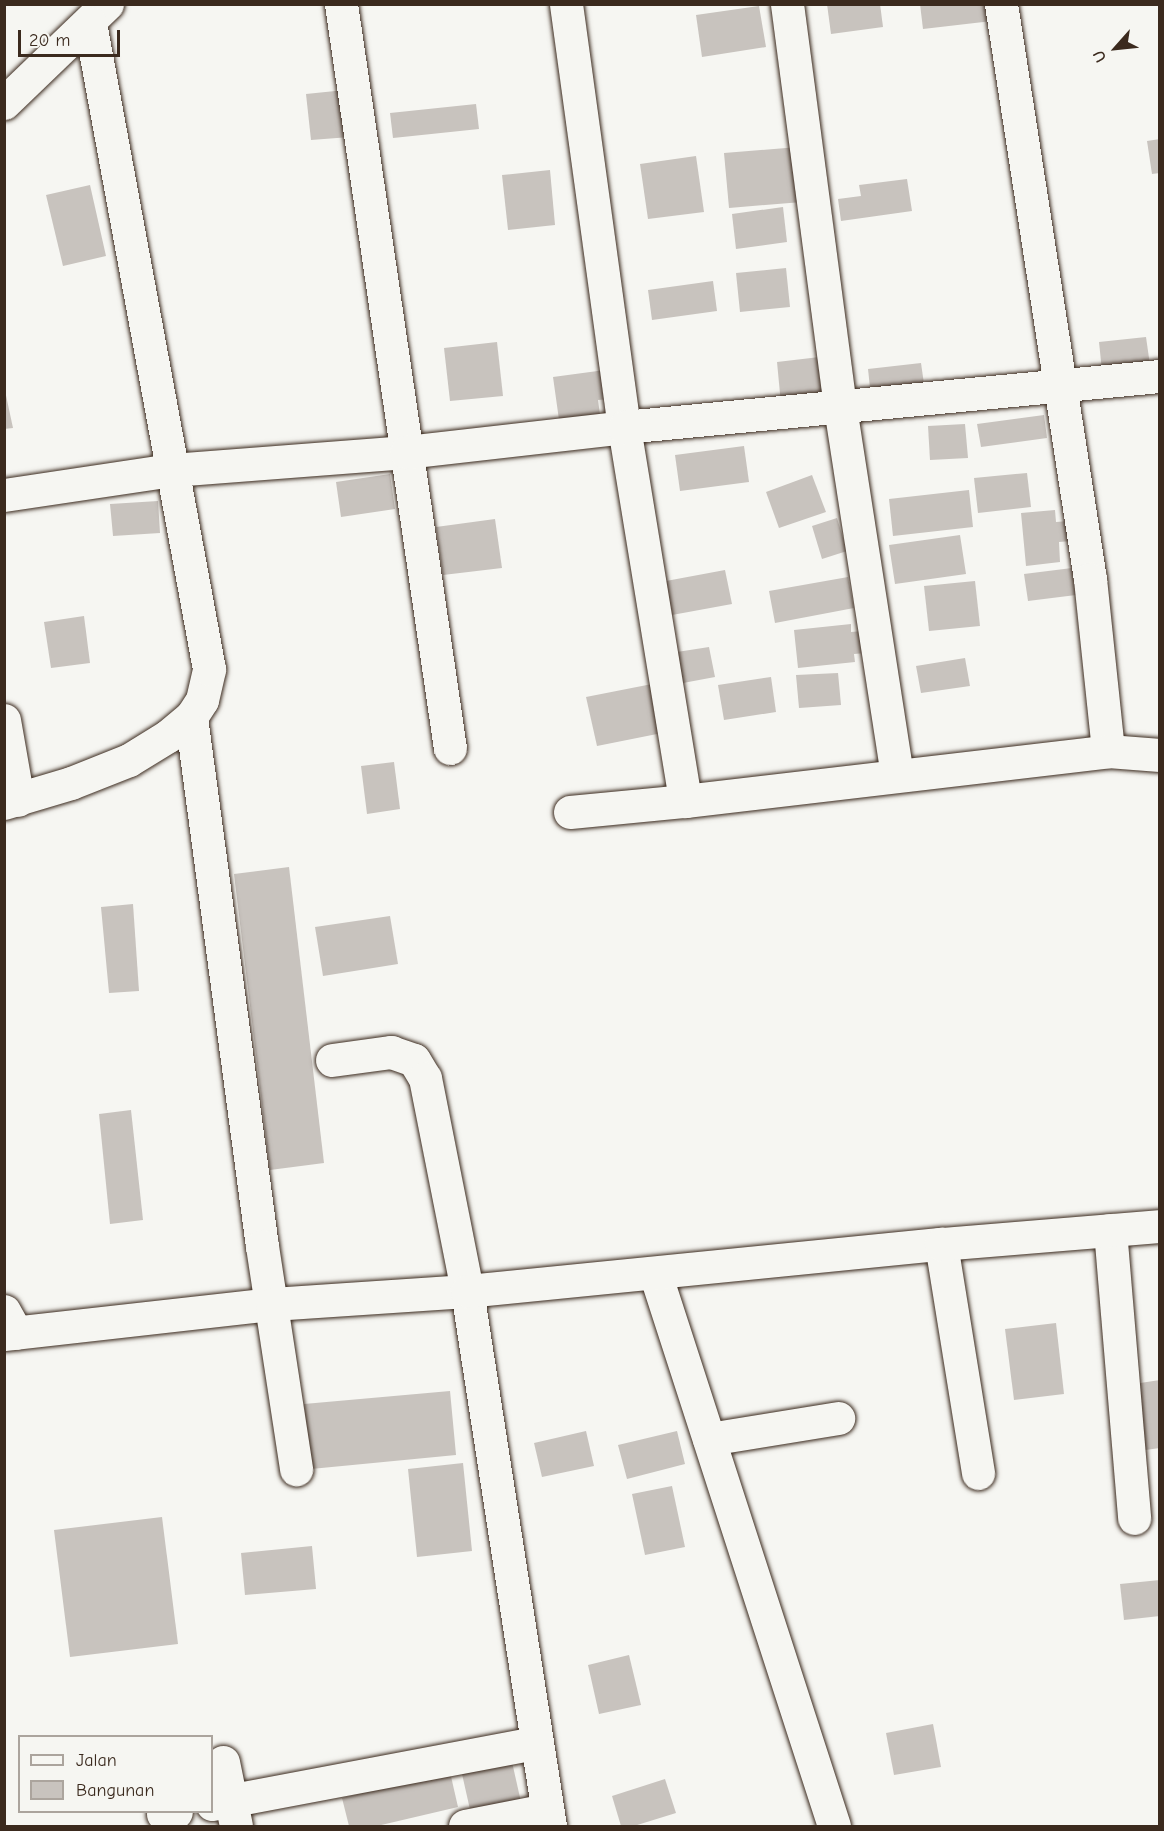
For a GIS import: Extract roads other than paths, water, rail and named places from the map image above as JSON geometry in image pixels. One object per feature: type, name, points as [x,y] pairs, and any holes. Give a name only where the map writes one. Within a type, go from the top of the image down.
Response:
[{"type":"street","points":[[341,4],[450,748]]},
{"type":"street","points":[[566,4],[624,427],[685,801]]},
{"type":"street","points":[[787,4],[840,407],[897,775]]},
{"type":"street","points":[[1001,4],[1090,579],[1108,751]]},
{"type":"street","points":[[4,103],[98,14]]},
{"type":"street","points":[[4,720],[11,801],[71,783],[129,760],[168,736],[191,717],[202,700],[209,669],[172,470],[98,14]]},
{"type":"street","points":[[4,495],[172,470],[406,452],[624,427],[1160,376]]},
{"type":"street","points":[[191,717],[296,1469]]},
{"type":"street","points":[[570,812],[685,801],[1108,751],[1160,755]]},
{"type":"street","points":[[332,1060],[391,1052],[414,1060],[425,1078],[467,1291],[548,1819],[465,1827]]},
{"type":"street","points":[[8,1326],[272,1304],[467,1291],[941,1244],[1160,1226]]},
{"type":"street","points":[[1110,1230],[1134,1518]]},
{"type":"street","points":[[941,1244],[978,1473]]},
{"type":"street","points":[[655,1274],[834,1827]]},
{"type":"street","points":[[709,1439],[838,1418]]},
{"type":"street","points":[[223,1762],[226,1810],[536,1743]]}]
